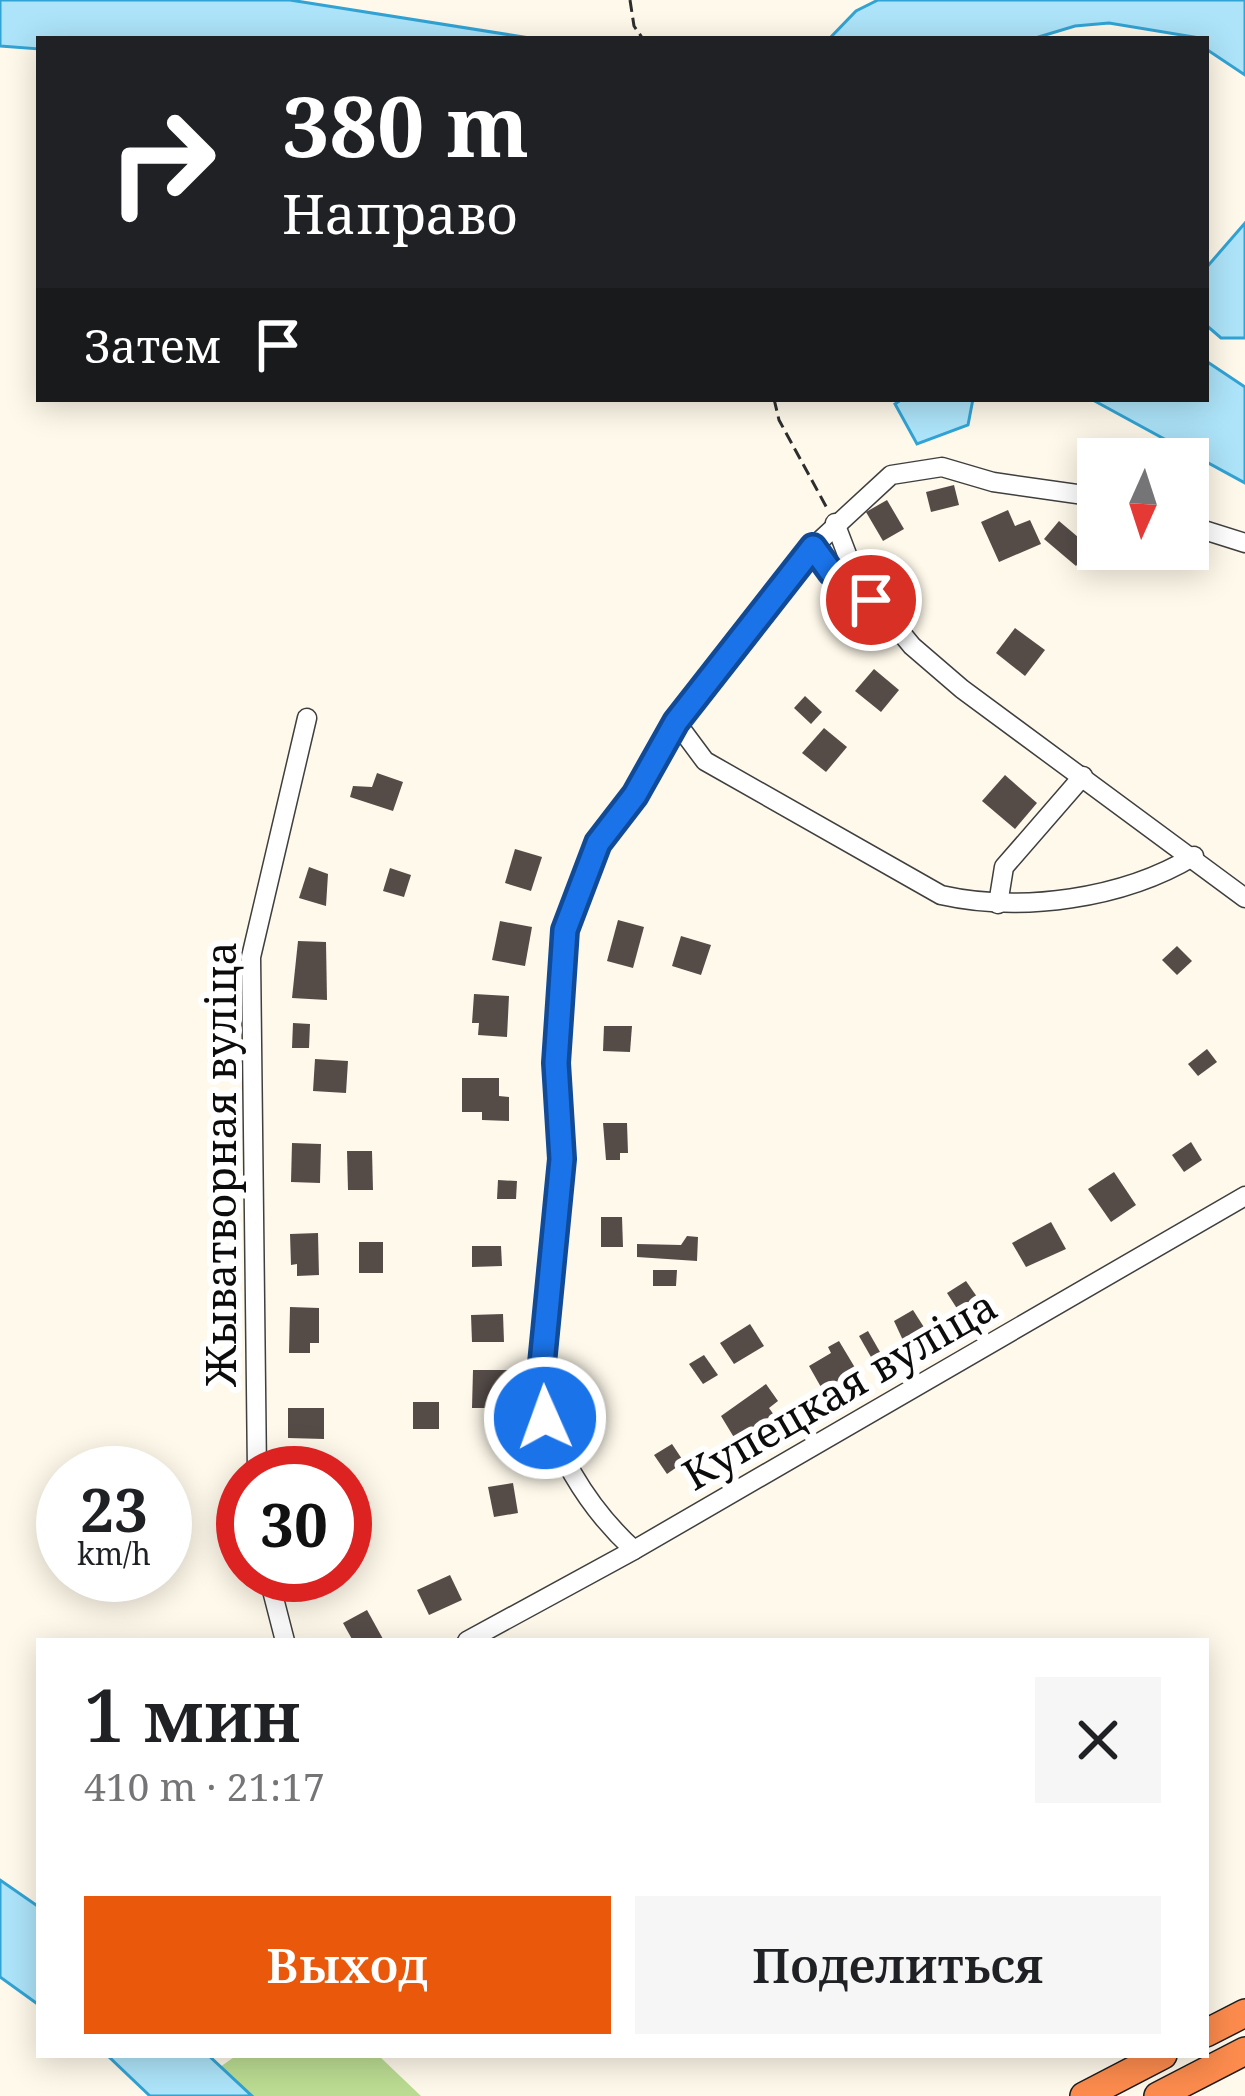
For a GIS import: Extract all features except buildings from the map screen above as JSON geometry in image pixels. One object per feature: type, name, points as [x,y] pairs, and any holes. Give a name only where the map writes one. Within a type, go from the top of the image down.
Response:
[{"type":"highway","points":[[1209,2031],[1245,2013]]},
{"type":"highway","points":[[1158,2096],[1245,2051]]},
{"type":"highway","points":[[1084,2096],[1157,2058]]},
{"type":"street","points":[[634,1550],[600,1518],[545,1418],[540,1384],[562,1159],[556,1063],[565,930],[598,843],[635,795],[676,722],[813,547],[891,475],[942,467],[993,482],[1077,494]]},
{"type":"street","points":[[835,523],[856,578],[912,646],[962,689],[1245,898]]},
{"type":"street","points":[[1209,532],[1245,543]]},
{"type":"street","points":[[813,547],[831,572],[856,578]]},
{"type":"street","name":"Жыватворная вуліца","points":[[257,1446],[251,957],[307,718]]},
{"type":"street","points":[[676,722],[706,761],[941,895],[1038,905],[1165,874],[1193,856]]},
{"type":"street","points":[[998,904],[1004,867],[1083,776]]},
{"type":"street","name":"Купецкая вуліца","points":[[473,1638],[634,1550],[1245,1196]]},
{"type":"street","points":[[275,1602],[284,1638]]},
{"type":"path","points":[[630,0],[634,26],[641,36]]},
{"type":"path","points":[[775,402],[779,420],[835,523]]},
{"type":"green space","points":[[233,2058],[381,2058],[421,2096],[252,2096],[220,2067]]},
{"type":"water","points":[[0,0],[290,0],[517,36],[36,36],[36,49],[0,46]]},
{"type":"water","points":[[878,0],[1245,0],[1245,75],[1209,51],[1209,36],[1109,23],[1042,36],[832,36],[856,11]]},
{"type":"water","points":[[1245,223],[1245,338],[1221,338],[1209,328],[1209,265]]},
{"type":"water","points":[[1209,363],[1245,387],[1245,483],[1209,463],[1209,438],[1162,438],[1096,402],[1209,402]]},
{"type":"water","points":[[972,402],[968,425],[917,444],[895,404]]},
{"type":"water","points":[[0,1880],[36,1905],[36,2003],[0,1977]]},
{"type":"water","points":[[110,2058],[211,2058],[252,2096],[150,2096]]},
{"type":"route","points":[[545,1418],[540,1384],[562,1159],[556,1063],[565,930],[598,843],[635,795],[676,722],[709,676],[813,547],[831,572],[856,578],[871,600]]}]
